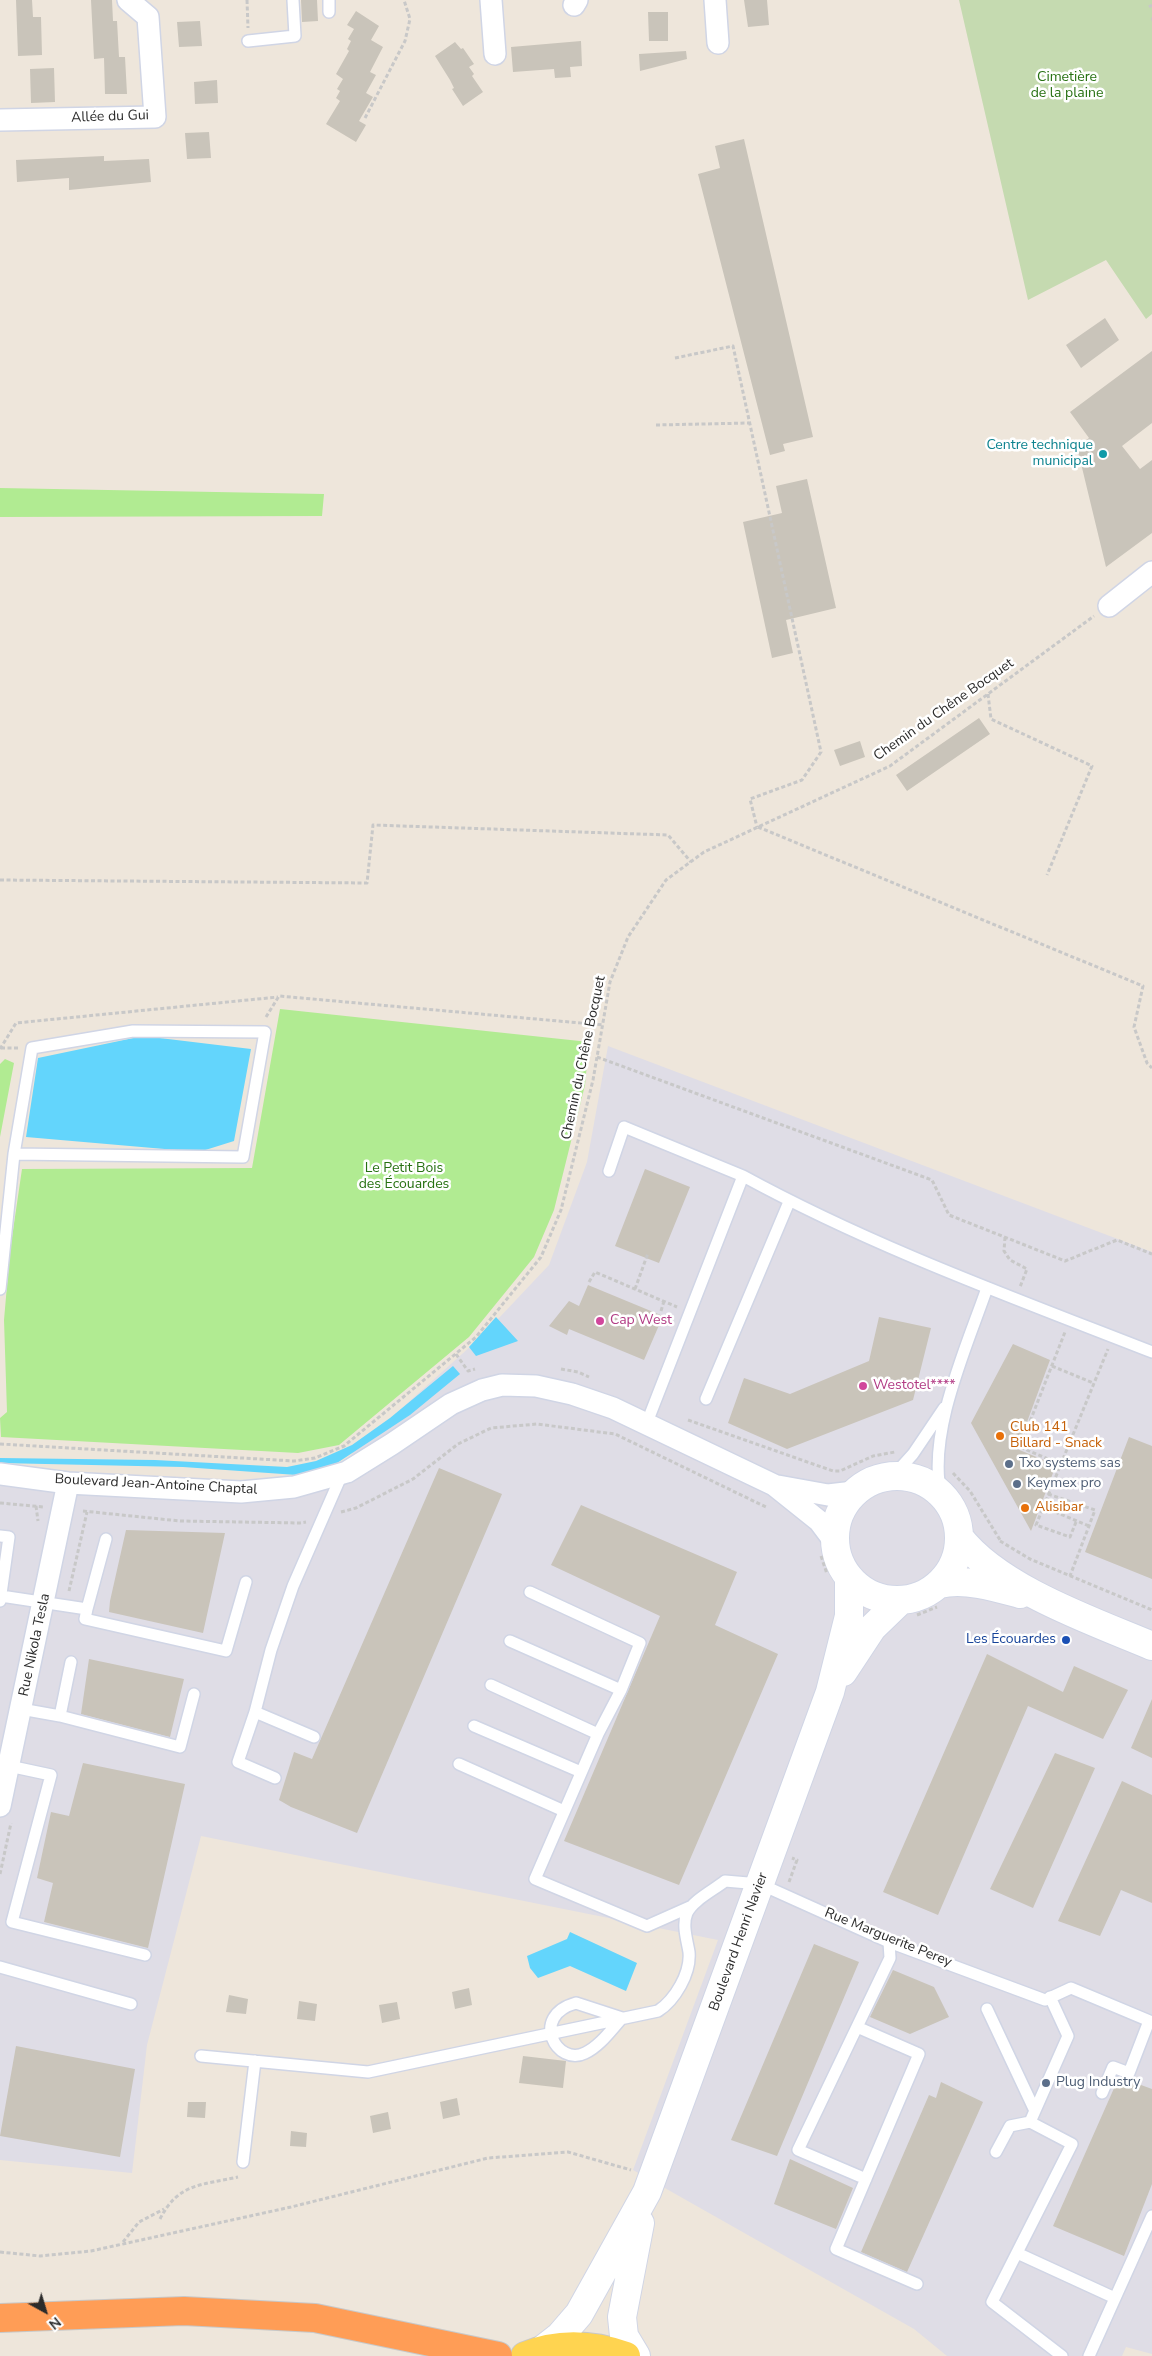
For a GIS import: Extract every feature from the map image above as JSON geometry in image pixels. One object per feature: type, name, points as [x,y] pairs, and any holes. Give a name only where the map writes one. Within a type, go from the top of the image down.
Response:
[{"type":"highway","points":[[0,2318],[184,2311],[315,2318],[498,2356]]},
{"type":"main road","points":[[894,1476],[919,1479],[941,1494],[955,1514],[959,1537],[954,1563],[939,1584],[921,1596],[900,1600],[886,1600],[872,1595],[838,1577],[839,1561],[827,1547],[843,1506],[854,1492],[879,1478],[894,1476]]},
{"type":"main road","points":[[959,1537],[988,1564],[1043,1600]]},
{"type":"main road","name":"Boulevard Henri Navier","points":[[636,2356],[624,2336],[622,2318],[650,2184],[830,1692],[849,1616],[838,1577]]},
{"type":"main road","points":[[939,1584],[954,1582],[979,1584],[1043,1600],[1152,1646]]},
{"type":"main road","name":"Boulevard Henri Navier","points":[[830,1692],[872,1628],[900,1600]]},
{"type":"main road","name":"Boulevard Henri Navier","points":[[534,2353],[560,2336],[579,2314],[650,2184]]},
{"type":"main road","points":[[534,2353],[576,2346],[593,2347],[626,2356]]},
{"type":"street","name":"Allée du Gui","points":[[0,120],[155,117],[148,17],[128,0]]},
{"type":"street","points":[[492,0],[495,54]]},
{"type":"street","points":[[715,0],[718,44]]},
{"type":"street","points":[[1109,606],[1152,572]]},
{"type":"street","name":"Boulevard Jean-Antoine Chaptal","points":[[0,1474],[68,1483],[241,1492],[294,1488],[342,1474],[392,1444],[451,1404],[482,1390],[502,1385],[536,1386],[572,1394],[613,1408],[650,1416],[774,1485],[819,1520],[827,1547]]},
{"type":"street","name":"Rue Nikola Tesla","points":[[0,1806],[68,1483]]},
{"type":"street","name":"Boulevard Jean-Antoine Chaptal","points":[[774,1485],[828,1495],[854,1492]]},
{"type":"lane","points":[[248,41],[295,36],[293,0]]},
{"type":"lane","points":[[329,0],[329,12]]},
{"type":"lane","points":[[0,1289],[14,1154],[32,1048],[133,1030],[264,1032],[243,1157],[14,1154]]},
{"type":"lane","points":[[609,1172],[624,1127],[743,1176],[790,1202],[987,1288],[1152,1352]]},
{"type":"lane","points":[[650,1416],[688,1313],[743,1176]]},
{"type":"lane","points":[[706,1399],[790,1202]]},
{"type":"lane","points":[[941,1494],[938,1463],[947,1405],[987,1288]]},
{"type":"lane","points":[[894,1476],[913,1454],[947,1405]]},
{"type":"lane","points":[[275,1778],[238,1762],[255,1712],[271,1650],[293,1586],[342,1474]]},
{"type":"lane","points":[[0,1536],[8,1537],[0,1598],[44,1601],[87,1609]]},
{"type":"lane","points":[[106,1539],[85,1619],[226,1651],[246,1582]]},
{"type":"lane","points":[[458,1764],[564,1811],[598,1734],[621,1690],[640,1643],[530,1592]]},
{"type":"lane","points":[[510,1641],[621,1690]]},
{"type":"lane","points":[[60,1716],[71,1662]]},
{"type":"lane","points":[[491,1685],[598,1734]]},
{"type":"lane","points":[[21,1710],[60,1716],[180,1747],[194,1694]]},
{"type":"lane","points":[[255,1712],[314,1737]]},
{"type":"lane","points":[[474,1726],[581,1772]]},
{"type":"lane","points":[[9,1766],[51,1775],[12,1922],[145,1955]]},
{"type":"lane","name":"Rue Marguerite Perey","points":[[564,1811],[535,1880],[647,1926],[693,1905],[725,1881],[760,1884],[889,1942],[1045,2000],[1050,1998]]},
{"type":"lane","points":[[201,2056],[368,2072],[658,2011],[669,2004],[688,1965],[689,1954],[685,1927],[687,1914],[693,1905]]},
{"type":"lane","points":[[866,2179],[798,2150],[890,1958],[889,1942]]},
{"type":"lane","points":[[0,1967],[131,2004]]},
{"type":"lane","points":[[996,2152],[1010,2126],[1032,2117],[1068,2036],[1050,1998],[1071,1988],[1151,2022],[1129,2073],[1113,2068],[1102,2093]]},
{"type":"lane","points":[[576,2003],[622,2018],[594,2048],[573,2056],[563,2052],[554,2041],[551,2033],[552,2018],[557,2011],[576,2003]]},
{"type":"lane","points":[[987,2009],[1032,2117],[1072,2144],[992,2302],[1062,2356]]},
{"type":"lane","points":[[857,2027],[918,2054],[836,2249],[917,2284]]},
{"type":"lane","points":[[242,2162],[255,2061]]},
{"type":"lane","points":[[1089,2356],[1152,2216]]},
{"type":"lane","points":[[1017,2253],[1115,2298]]},
{"type":"path","points":[[247,0],[248,41]]},
{"type":"path","points":[[365,118],[405,41],[410,19],[404,0]]},
{"type":"path","points":[[675,358],[733,346],[822,752],[802,780],[750,799],[757,827],[1142,986],[1134,1027],[1147,1064],[1152,1068]]},
{"type":"path","points":[[656,425],[749,423]]},
{"type":"path","name":"Chemin du Chêne Bocquet","points":[[0,1444],[294,1461],[315,1458],[344,1446],[476,1337],[541,1257],[561,1210],[590,1094],[610,982],[628,937],[666,880],[704,852],[890,766],[1109,606]]},
{"type":"path","points":[[988,694],[992,719],[1092,766],[1047,875]]},
{"type":"path","points":[[0,880],[367,883],[373,825],[668,835],[691,862]]},
{"type":"path","points":[[0,1049],[16,1022],[279,996],[603,1024]]},
{"type":"path","points":[[258,1032],[279,996]]},
{"type":"path","points":[[597,1057],[932,1180],[950,1215],[1065,1261],[1117,1240],[1152,1254]]},
{"type":"path","points":[[1005,1237],[1004,1251],[1010,1260],[1027,1268],[1016,1299]]},
{"type":"path","points":[[635,1289],[648,1253]]},
{"type":"path","points":[[589,1282],[594,1272],[688,1313]]},
{"type":"path","points":[[661,1311],[664,1301]]},
{"type":"path","points":[[1060,1464],[1020,1447],[1070,1320]]},
{"type":"path","points":[[1076,1522],[1070,1537],[1036,1525],[1113,1336]]},
{"type":"path","points":[[456,1354],[468,1371],[484,1368]]},
{"type":"path","points":[[1052,1366],[1093,1382]]},
{"type":"path","points":[[559,1369],[578,1372],[595,1380]]},
{"type":"path","points":[[650,1416],[826,1470],[840,1471],[861,1460],[884,1454],[897,1452],[913,1454]]},
{"type":"path","points":[[0,1503],[180,1521],[300,1523],[356,1508],[413,1479],[458,1444],[491,1428],[537,1424],[616,1434],[770,1510]]},
{"type":"path","points":[[938,1463],[948,1468],[970,1492],[1000,1540]]},
{"type":"path","points":[[1048,1494],[1094,1510],[1070,1576]]},
{"type":"path","points":[[1043,1507],[1089,1526]]},
{"type":"path","points":[[827,1547],[838,1577]]},
{"type":"path","points":[[772,1851],[797,1860],[788,1883],[798,1887]]},
{"type":"path","points":[[0,2252],[40,2256],[91,2251],[291,2206],[488,2158],[568,2152],[650,2184]]},
{"type":"path","points":[[160,2219],[172,2199],[181,2192],[241,2176],[244,2172],[242,2162]]},
{"type":"path","points":[[123,2243],[139,2222],[165,2209]]},
{"type":"shaded area","points":[[608,1046],[1152,1252],[1152,2354],[1126,2347],[1122,2356],[947,2356],[914,2329],[633,2170],[718,1940],[201,1836],[147,2045],[132,2173],[0,2160],[0,1466],[280,1496],[329,1486],[354,1451],[481,1337],[549,1265],[587,1162]]},
{"type":"green space","name":"Cimetière de la plaine","points":[[959,0],[1152,0],[1152,314],[1146,319],[1106,260],[1028,300]]},
{"type":"green space","points":[[0,488],[324,494],[322,516],[0,517]]},
{"type":"green space","name":"Le Petit Bois des Écouardes","points":[[280,1009],[589,1042],[585,1085],[554,1210],[534,1257],[469,1337],[339,1445],[298,1453],[1,1437],[0,1418],[7,1412],[4,1320],[10,1251],[22,1169],[252,1168]]},
{"type":"green space","points":[[5,1059],[14,1063],[0,1137],[0,1064]]},
{"type":"water","points":[[143,1036],[251,1049],[234,1141],[199,1152],[26,1137],[38,1058]]},
{"type":"water","points":[[496,1317],[518,1341],[476,1356],[469,1347]]},
{"type":"water","points":[[453,1366],[460,1374],[410,1415],[337,1463],[297,1475],[183,1467],[0,1463],[0,1458],[155,1460],[287,1467],[316,1461],[352,1445],[390,1418]]},
{"type":"water","points":[[570,1932],[637,1963],[626,1991],[570,1966],[538,1978],[530,1968],[527,1956],[567,1939]]},
{"type":"building","points":[[16,0],[32,0],[33,17],[41,17],[42,55],[18,56]]},
{"type":"building","points":[[91,0],[112,0],[113,21],[117,21],[119,57],[125,57],[127,94],[105,94],[104,58],[94,59]]},
{"type":"building","points":[[301,0],[317,0],[318,21],[302,22]]},
{"type":"building","points":[[744,0],[767,0],[769,25],[748,27]]},
{"type":"building","points":[[356,11],[379,26],[371,40],[383,47],[370,72],[376,75],[366,93],[373,97],[359,121],[366,125],[356,142],[326,124],[340,101],[336,98],[340,91],[337,89],[343,79],[336,74],[349,51],[347,49],[351,41],[348,39],[354,29],[347,25]]},
{"type":"building","points":[[648,12],[668,12],[668,41],[649,41]]},
{"type":"building","points":[[200,21],[202,46],[179,47],[177,22]]},
{"type":"building","points":[[581,41],[582,66],[570,67],[571,77],[555,78],[554,69],[513,72],[511,47]]},
{"type":"building","points":[[455,42],[461,49],[463,48],[474,64],[469,67],[474,74],[472,76],[483,92],[463,106],[435,56]]},
{"type":"building","points":[[686,51],[687,59],[640,71],[639,54]]},
{"type":"building","points":[[54,68],[55,102],[31,103],[30,69]]},
{"type":"building","points":[[217,80],[218,103],[195,104],[194,82]]},
{"type":"building","points":[[209,132],[211,158],[187,159],[185,133]]},
{"type":"building","points":[[744,139],[813,437],[783,444],[785,451],[770,455],[698,174],[720,168],[715,146]]},
{"type":"building","points":[[104,156],[104,161],[149,159],[151,182],[69,190],[69,178],[17,182],[16,160]]},
{"type":"building","points":[[1105,318],[1119,340],[1081,368],[1066,345]]},
{"type":"building","name":"Centre technique municipal","points":[[1152,351],[1152,423],[1122,446],[1140,469],[1152,460],[1152,533],[1106,567],[1077,447],[1089,438],[1070,412]]},
{"type":"building","points":[[807,479],[836,608],[786,620],[793,653],[772,658],[743,522],[782,513],[776,486]]},
{"type":"building","points":[[979,718],[990,734],[907,791],[896,775]]},
{"type":"building","points":[[860,741],[865,757],[840,766],[834,750]]},
{"type":"building","points":[[645,1169],[690,1187],[659,1263],[615,1246]]},
{"type":"building","name":"Cap West","points":[[588,1285],[663,1316],[644,1360],[569,1329],[567,1335],[549,1326],[569,1301],[579,1306]]},
{"type":"building","name":"Westotel****","points":[[879,1317],[931,1328],[913,1400],[787,1449],[728,1423],[744,1378],[790,1394],[869,1361]]},
{"type":"building","name":"Club 141 Billard - Snack","points":[[1013,1344],[1050,1360],[1017,1449],[1056,1465],[1031,1531],[971,1423]]},
{"type":"building","points":[[1129,1437],[1152,1446],[1152,1579],[1085,1552]]},
{"type":"building","points":[[439,1468],[502,1494],[357,1833],[291,1807],[279,1800],[294,1752],[312,1759]]},
{"type":"building","points":[[581,1505],[737,1572],[715,1625],[778,1654],[679,1885],[564,1841],[660,1616],[551,1565]]},
{"type":"building","points":[[126,1530],[225,1533],[203,1633],[109,1612]]},
{"type":"building","points":[[987,1654],[1063,1692],[1074,1666],[1128,1690],[1103,1739],[1028,1706],[938,1915],[883,1892]]},
{"type":"building","points":[[89,1659],[184,1679],[170,1737],[81,1714]]},
{"type":"building","points":[[1152,1699],[1152,1758],[1131,1748]]},
{"type":"building","points":[[1055,1753],[1095,1768],[1033,1908],[990,1889]]},
{"type":"building","points":[[83,1763],[185,1784],[148,1948],[44,1922],[53,1883],[37,1878],[51,1812],[69,1816]]},
{"type":"building","points":[[1122,1781],[1152,1795],[1152,1903],[1121,1890],[1100,1936],[1058,1921]]},
{"type":"building","points":[[814,1944],[859,1962],[777,2156],[731,2140]]},
{"type":"building","points":[[893,1970],[934,1987],[949,2017],[910,2034],[870,2017]]},
{"type":"building","points":[[469,1988],[472,2005],[455,2009],[452,1992]]},
{"type":"building","points":[[229,1995],[248,1999],[246,2014],[226,2012]]},
{"type":"building","points":[[299,2001],[317,2004],[315,2021],[297,2019]]},
{"type":"building","points":[[397,2002],[400,2019],[382,2023],[379,2005]]},
{"type":"building","points":[[16,2046],[135,2069],[120,2157],[0,2136]]},
{"type":"building","points":[[523,2056],[566,2061],[563,2088],[519,2083]]},
{"type":"building","points":[[1119,2077],[1152,2089],[1152,2184],[1124,2256],[1053,2226]]},
{"type":"building","points":[[941,2082],[983,2102],[907,2272],[861,2252],[929,2095],[936,2098]]},
{"type":"building","points":[[457,2098],[460,2115],[443,2119],[440,2102]]},
{"type":"building","points":[[188,2102],[206,2102],[205,2118],[187,2117]]},
{"type":"building","points":[[388,2112],[391,2129],[373,2133],[370,2116]]},
{"type":"building","points":[[291,2131],[307,2133],[306,2147],[290,2146]]},
{"type":"building","points":[[790,2159],[853,2188],[836,2229],[774,2204]]},
{"type":"place","name":"Centre technique municipal","points":[[1103,454]]},
{"type":"place","name":"Cap West","points":[[600,1321]]},
{"type":"place","name":"Westotel****","points":[[863,1386]]},
{"type":"place","name":"Club 141 Billard - Snack","points":[[1000,1436]]},
{"type":"place","name":"Txo systems sas","points":[[1009,1464]]},
{"type":"place","name":"Keymex pro","points":[[1017,1484]]},
{"type":"place","name":"Alisibar","points":[[1025,1508]]},
{"type":"place","name":"Les Écouardes","points":[[1066,1640]]},
{"type":"place","name":"Plug Industry","points":[[1046,2083]]}]
